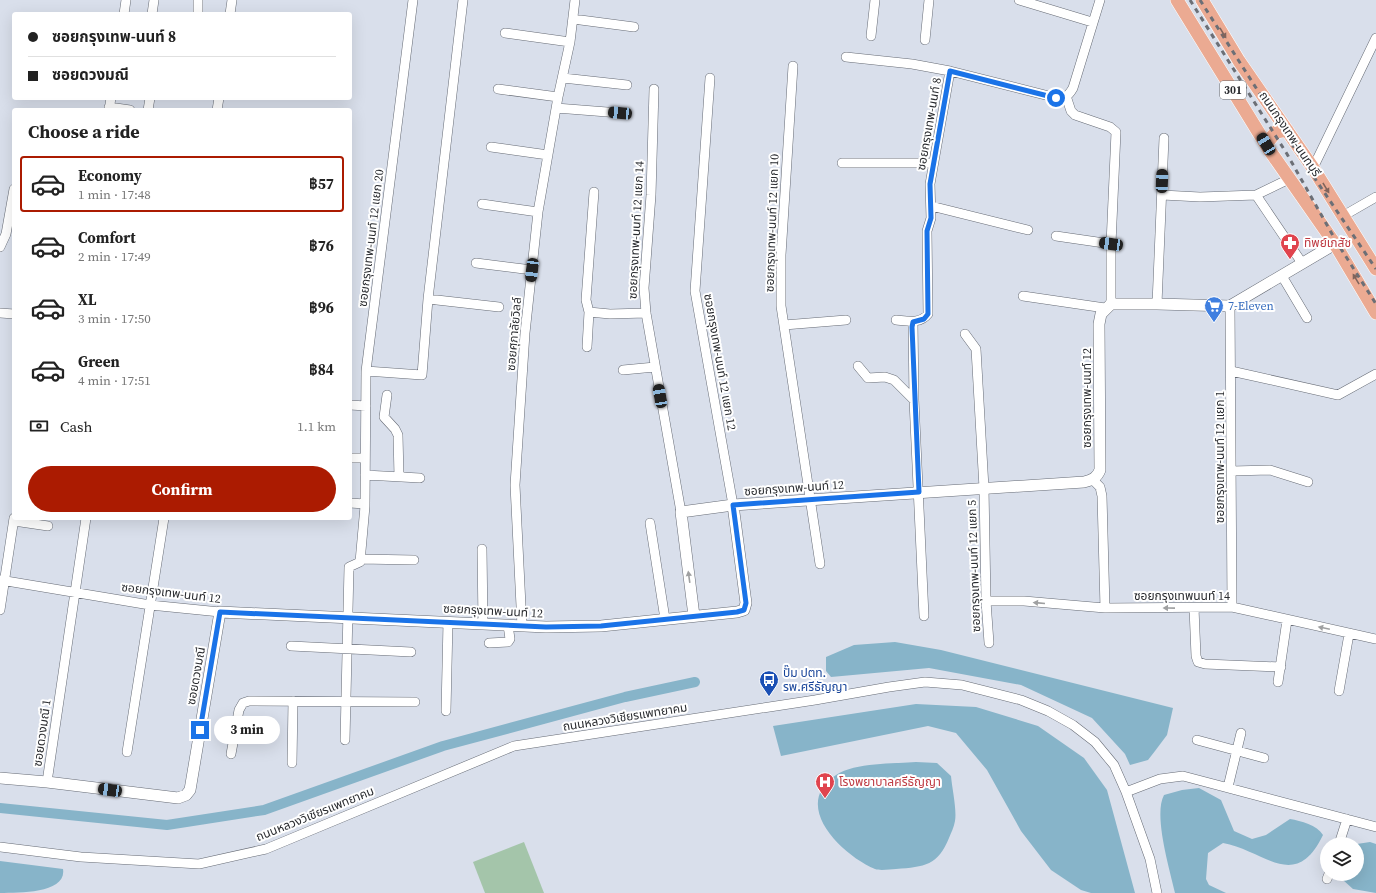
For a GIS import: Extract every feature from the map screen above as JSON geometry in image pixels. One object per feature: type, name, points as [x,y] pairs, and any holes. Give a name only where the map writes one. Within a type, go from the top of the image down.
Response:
[{"type":"main road","name":"ถนนกรุงเทพ-นนทบุรี","points":[[1177,0],[1266,144],[1334,244],[1376,313]]},
{"type":"main road","name":"ถนนกรุงเทพ-นนทบุรี","points":[[1202,0],[1262,94],[1313,168],[1376,269]]},
{"type":"main road","points":[[1244,108],[1252,108],[1255,106],[1262,94]]},
{"type":"main road","points":[[1266,144],[1276,132],[1287,130]]},
{"type":"street","points":[[124,12],[126,0]]},
{"type":"street","points":[[152,12],[154,0]]},
{"type":"street","points":[[198,0],[198,12]]},
{"type":"street","points":[[230,12],[232,0]]},
{"type":"street","name":"ซอยกรุงเทพ-นนท์ 12 แยก 20","points":[[360,559],[365,504],[366,371],[413,0]]},
{"type":"street","points":[[366,371],[422,375],[428,299],[463,0]]},
{"type":"street","name":"ซอยศุภาลัยวิลล์","points":[[522,626],[515,485],[525,333],[538,212],[558,97],[570,42],[575,0]]},
{"type":"street","points":[[872,36],[875,0]]},
{"type":"street","points":[[925,40],[930,0]]},
{"type":"street","points":[[1019,0],[1092,22]]},
{"type":"street","points":[[1100,0],[1073,88],[1066,96],[1075,115],[1110,127],[1116,132],[1108,306]]},
{"type":"street","points":[[572,19],[634,27]]},
{"type":"street","points":[[505,33],[570,42]]},
{"type":"street","points":[[1313,168],[1376,38]]},
{"type":"street","name":"ซอยกรุงเทพ-นนท์ 8","points":[[846,57],[912,64],[950,71],[1056,98],[1066,96]]},
{"type":"street","name":"ซอยกรุงเทพ-นนท์ 12 แยก 10","points":[[793,66],[780,255],[781,306],[820,564]]},
{"type":"street","name":"ซอยกรุงเทพ-นนท์ 8","points":[[913,322],[924,319],[928,314],[927,231],[931,218],[930,184],[950,71]]},
{"type":"street","points":[[563,78],[627,85]]},
{"type":"street","name":"ซอยกรุงเทพ-นนท์ 12 แยก 12","points":[[710,78],[695,291],[733,505]]},
{"type":"street","points":[[498,89],[558,97]]},
{"type":"street","name":"ซอยกรุงเทพ-นนท์ 12 แยก 14","points":[[654,89],[651,195],[644,288],[646,313],[681,512],[694,616]]},
{"type":"street","points":[[110,105],[121,108]]},
{"type":"street","points":[[556,108],[620,113]]},
{"type":"street","points":[[1157,304],[1164,138]]},
{"type":"street","points":[[491,147],[548,155]]},
{"type":"street","points":[[842,163],[933,163]]},
{"type":"street","points":[[1162,195],[1200,197],[1256,195],[1289,179]]},
{"type":"street","points":[[587,347],[589,312],[586,300],[594,192]]},
{"type":"street","points":[[1256,195],[1302,263]]},
{"type":"street","points":[[1343,216],[1376,197]]},
{"type":"street","points":[[0,247],[6,234],[12,200]]},
{"type":"street","points":[[482,204],[538,212]]},
{"type":"street","points":[[931,206],[1028,230]]},
{"type":"street","points":[[1056,236],[1111,244]]},
{"type":"street","points":[[1023,296],[1108,306],[1157,304],[1230,306],[1334,244]]},
{"type":"street","points":[[476,263],[532,270]]},
{"type":"street","points":[[1282,276],[1307,318]]},
{"type":"street","points":[[428,299],[499,307]]},
{"type":"street","name":"ซอยกรุงเทพ-นนท์ 12","points":[[2,581],[150,605],[220,612],[522,626],[601,626],[737,612],[744,610],[746,603],[733,505],[1084,482],[1093,480],[1098,475],[1100,470],[1099,324],[1100,314],[1108,306]]},
{"type":"street","name":"ซอยกรุงเทพ-นนท์ 12 แยก 1","points":[[1230,306],[1232,371],[1232,607]]},
{"type":"street","points":[[589,312],[610,314],[646,313]]},
{"type":"street","points":[[0,313],[12,314]]},
{"type":"street","points":[[784,325],[846,320]]},
{"type":"street","points":[[896,320],[913,322],[914,400],[924,616]]},
{"type":"street","name":"ซอยกรุงเทพ-นนท์ 12 แยก 5","points":[[965,334],[976,349],[984,488],[986,601],[989,643]]},
{"type":"street","points":[[858,366],[868,378],[885,377],[894,380],[914,400]]},
{"type":"street","points":[[623,370],[655,367]]},
{"type":"street","points":[[1232,371],[1338,395],[1376,374]]},
{"type":"street","points":[[387,395],[384,418],[395,429],[398,435],[399,477]]},
{"type":"street","points":[[352,406],[366,406]]},
{"type":"street","points":[[352,458],[365,458]]},
{"type":"street","points":[[1232,471],[1270,470],[1308,482]]},
{"type":"street","points":[[365,474],[420,478]]},
{"type":"street","points":[[1093,480],[1100,487],[1102,496],[1105,608]]},
{"type":"street","points":[[352,503],[365,504]]},
{"type":"street","points":[[681,512],[733,505]]},
{"type":"street","points":[[0,610],[2,581],[14,520]]},
{"type":"street","points":[[19,520],[48,526]]},
{"type":"street","name":"ซอยดวงมณี 1","points":[[47,782],[86,520]]},
{"type":"street","points":[[127,752],[164,520]]},
{"type":"street","points":[[650,522],[665,619]]},
{"type":"street","points":[[482,549],[483,624]]},
{"type":"street","points":[[345,740],[349,567],[359,563],[360,559],[414,560]]},
{"type":"street","name":"ซอยกรุงเทพนนท์ 14","points":[[986,601],[1024,602],[1105,608],[1232,607],[1376,639]]},
{"type":"street","points":[[1194,608],[1196,656],[1198,662],[1205,664],[1281,667]]},
{"type":"street","name":"ซอยดวงมณี","points":[[0,778],[47,782],[178,798],[186,796],[190,790],[220,612]]},
{"type":"street","points":[[1278,682],[1287,620]]},
{"type":"street","points":[[446,711],[448,622]]},
{"type":"street","points":[[489,643],[508,642],[510,639],[508,625]]},
{"type":"street","points":[[1339,691],[1349,634]]},
{"type":"street","points":[[291,646],[411,652]]},
{"type":"street","name":"ถนนหลวงวิเชียรแพทยาคม","points":[[0,847],[81,857],[199,864],[266,848],[514,746],[925,682],[962,684],[992,691],[1034,706],[1073,725],[1095,742],[1114,765],[1126,792],[1150,859],[1157,893]]},
{"type":"street","points":[[232,754],[239,710],[243,703],[249,701],[415,702]]},
{"type":"street","points":[[292,762],[293,701]]},
{"type":"street","points":[[1228,786],[1241,732]]},
{"type":"street","points":[[1197,740],[1264,758]]},
{"type":"street","points":[[1126,792],[1160,779],[1183,776],[1228,786],[1376,827]]},
{"type":"street","points":[[1341,837],[1347,819]]},
{"type":"green space","points":[[524,842],[544,893],[485,893],[473,862]]},
{"type":"water","points":[[895,642],[941,650],[1173,708],[1167,735],[1148,760],[1130,765],[1125,754],[1092,718],[1021,685],[929,668],[831,677],[826,671],[826,657],[854,645]]},
{"type":"water","points":[[916,704],[976,707],[1038,726],[1084,758],[1107,790],[1135,893],[1091,893],[1081,890],[1051,870],[1021,831],[987,770],[956,733],[928,726],[781,756],[773,726]]},
{"type":"water","points":[[916,762],[937,763],[951,776],[955,811],[955,821],[952,830],[945,847],[935,859],[929,863],[915,867],[877,870],[849,853],[836,841],[826,828],[819,814],[818,800],[823,787],[836,775],[844,771],[875,764]]},
{"type":"water","points":[[1199,788],[1221,800],[1234,831],[1252,839],[1266,835],[1290,819],[1304,822],[1313,826],[1323,835],[1320,837],[1320,840],[1312,852],[1301,862],[1290,865],[1265,859],[1238,847],[1223,843],[1208,853],[1206,879],[1209,885],[1226,893],[1175,893],[1166,857],[1160,816],[1161,804],[1164,795],[1182,790]]},
{"type":"water","points":[[1370,842],[1376,844],[1376,893],[1353,889],[1344,881],[1364,881],[1364,843]]},
{"type":"water","points":[[0,861],[63,869],[62,877],[58,883],[41,890],[19,893],[0,893]]},
{"type":"waterway","points":[[0,808],[167,825],[264,810],[443,746],[625,697],[695,682]]},
{"type":"railway","points":[[1190,0],[1287,154],[1336,241],[1376,304]]},
{"type":"railway","points":[[1200,0],[1295,149],[1376,269]]},
{"type":"place","name":"ทิพย์เภสัช","points":[[1290,260]]},
{"type":"place","name":"7-Eleven","points":[[1214,323]]},
{"type":"place","name":"ปั๊ม ปตท. รพ.ศรีธัญญา","points":[[769,697]]},
{"type":"place","name":"โรงพยาบาลศรีธัญญา","points":[[825,799]]},
{"type":"route","points":[[200,730],[220,612],[546,627],[601,626],[737,612],[744,610],[746,603],[733,505],[919,492],[912,327],[913,322],[924,319],[928,314],[927,231],[931,218],[930,184],[950,71],[1056,98]]}]
